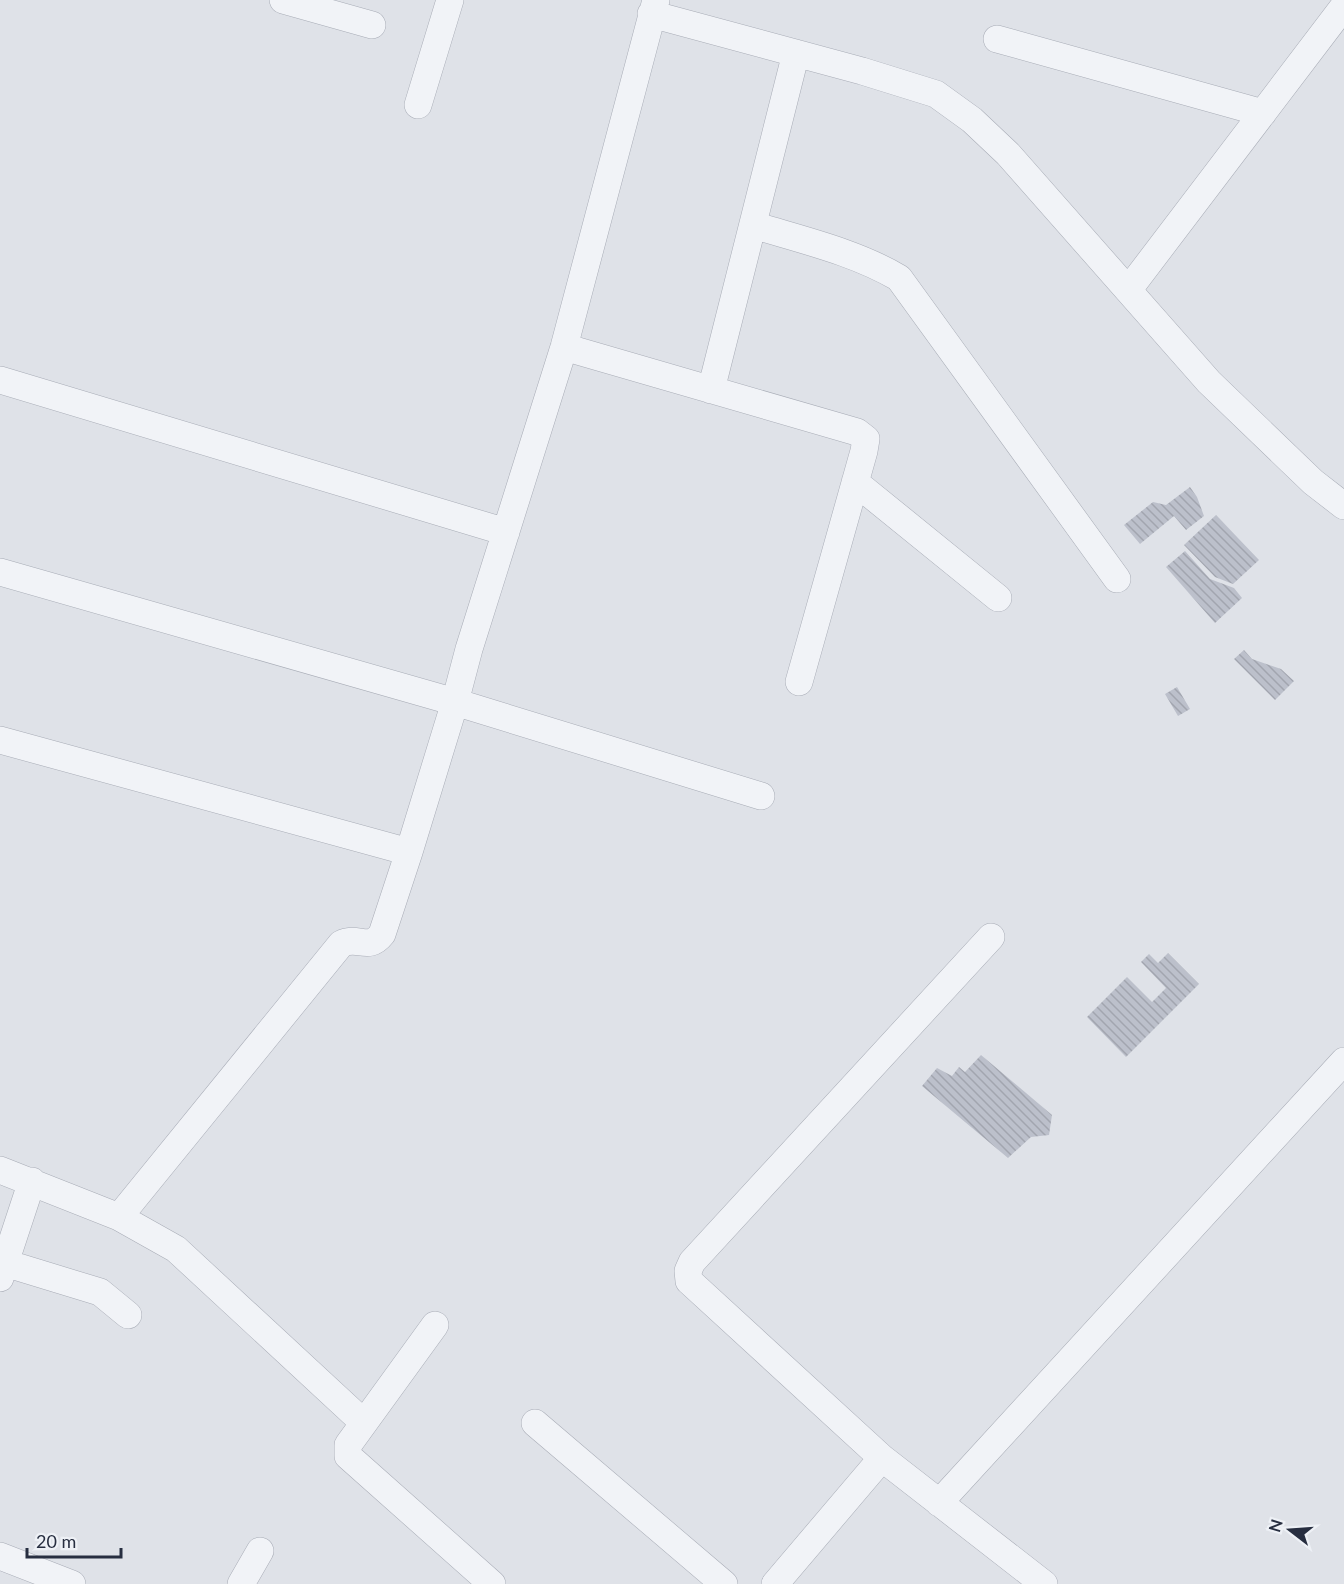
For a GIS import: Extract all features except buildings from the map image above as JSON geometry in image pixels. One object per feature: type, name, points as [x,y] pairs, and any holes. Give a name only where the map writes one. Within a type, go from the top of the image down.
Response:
[{"type":"street","points":[[283,0],[372,25]]},
{"type":"street","points":[[418,105],[450,0]]},
{"type":"street","points":[[1129,289],[1344,6]]},
{"type":"street","points":[[119,1216],[341,944],[346,941],[369,944],[376,941],[385,926],[564,347],[653,7],[796,53],[936,94],[972,120],[1008,154],[1209,382],[1313,482],[1344,506]]},
{"type":"street","points":[[997,39],[1263,113]]},
{"type":"street","points":[[711,390],[796,53]]},
{"type":"street","points":[[753,225],[860,259],[899,278],[1117,579]]},
{"type":"street","points":[[564,347],[857,432],[866,439],[799,682]]},
{"type":"street","points":[[0,380],[506,532]]},
{"type":"street","points":[[855,482],[998,598]]},
{"type":"street","points":[[0,572],[455,702],[761,796]]},
{"type":"street","points":[[0,740],[409,852]]},
{"type":"street","points":[[990,937],[692,1262],[688,1271],[689,1281],[882,1458],[1044,1584]]},
{"type":"street","points":[[939,1503],[1344,1061]]},
{"type":"street","points":[[0,1170],[119,1216],[176,1249],[364,1423]]},
{"type":"street","points":[[32,1181],[2,1271],[100,1292],[128,1315]]},
{"type":"street","points":[[435,1325],[346,1450],[348,1456],[492,1584]]},
{"type":"street","points":[[535,1423],[724,1584]]},
{"type":"street","points":[[775,1584],[882,1458]]},
{"type":"street","points":[[241,1584],[260,1551]]},
{"type":"street","points":[[0,1556],[72,1584]]}]
